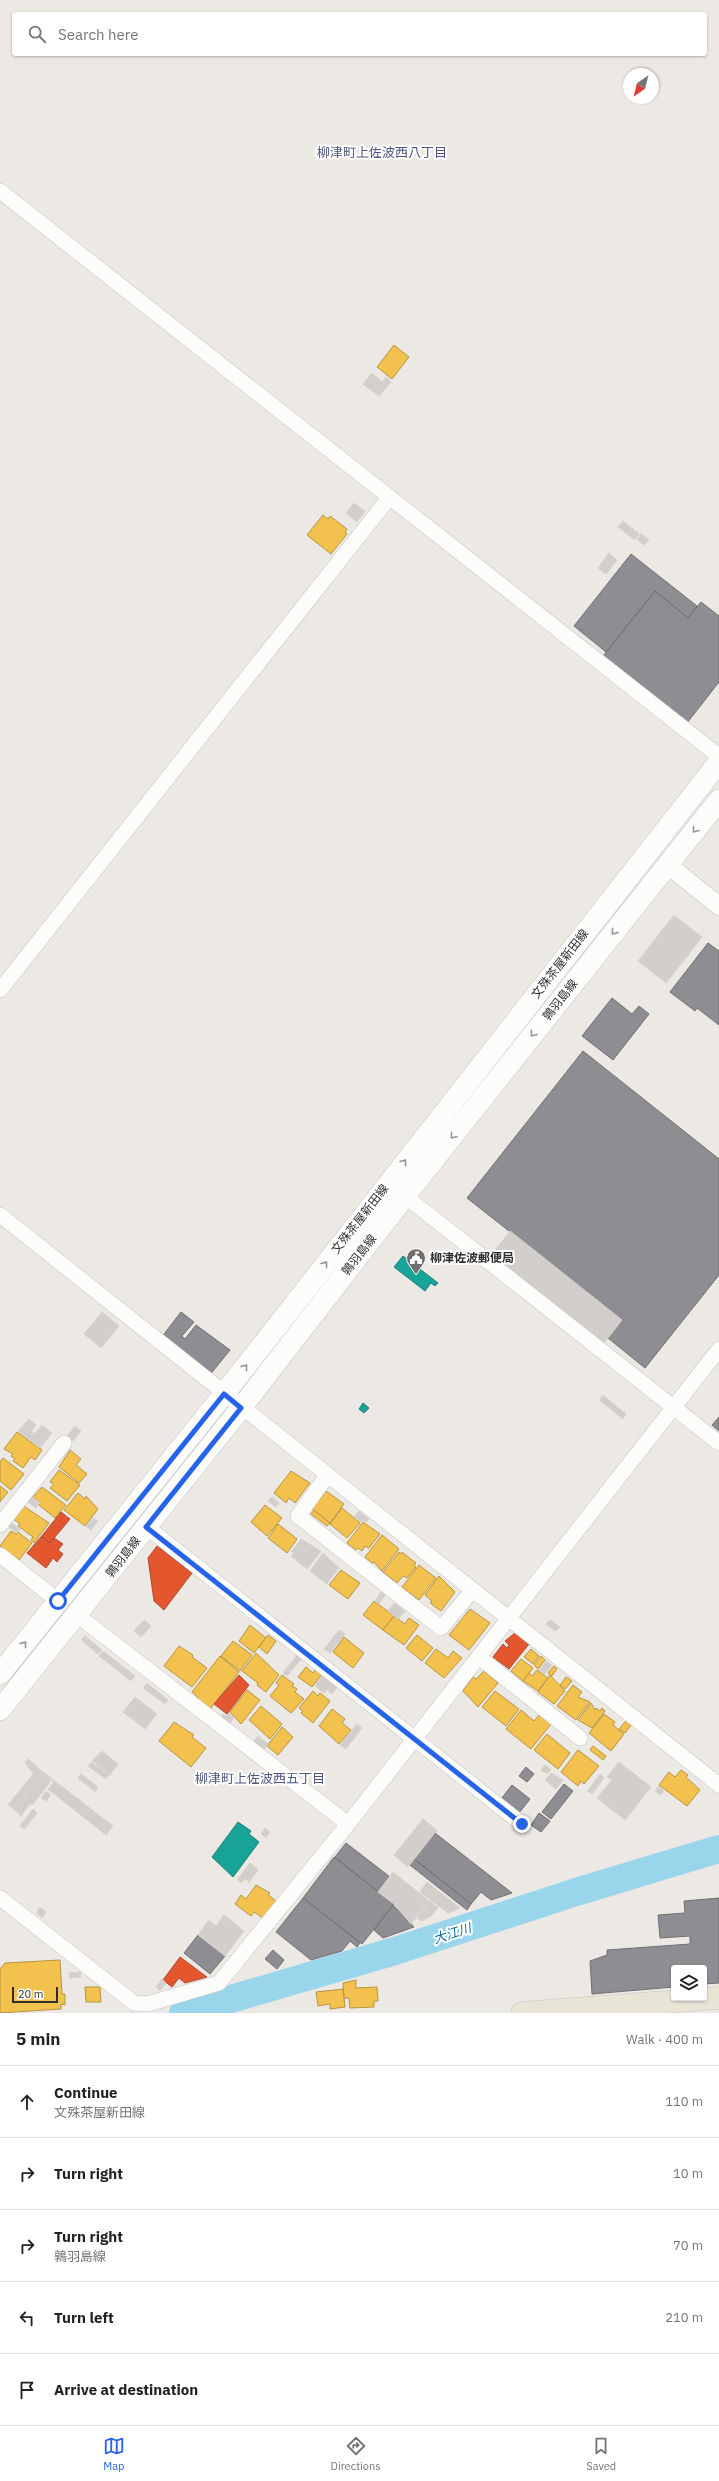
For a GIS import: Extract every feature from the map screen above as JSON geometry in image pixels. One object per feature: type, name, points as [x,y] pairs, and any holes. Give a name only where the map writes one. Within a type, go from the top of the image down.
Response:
[{"type":"main road","name":"文殊茶屋新田線","points":[[0,1674],[224,1394],[719,762]]},
{"type":"main road","name":"鶉羽島線","points":[[0,1710],[241,1408],[405,1196],[719,800]]},
{"type":"main road","points":[[522,2013],[719,1998]]},
{"type":"street","points":[[0,190],[389,498],[719,756]]},
{"type":"street","points":[[0,990],[389,498]]},
{"type":"street","points":[[668,865],[719,906]]},
{"type":"street","points":[[405,1196],[719,1442]]},
{"type":"street","points":[[0,1215],[241,1408],[719,1785]]},
{"type":"street","points":[[0,1898],[134,2003],[149,2009],[219,1983],[348,1824],[413,1738],[479,1657],[673,1406],[719,1349]]},
{"type":"street","points":[[0,1525],[64,1443]]},
{"type":"street","points":[[327,1476],[298,1516],[441,1628],[472,1590]]},
{"type":"street","points":[[146,1527],[522,1824]]},
{"type":"street","points":[[0,1555],[58,1601]]},
{"type":"street","points":[[77,1615],[348,1824]]},
{"type":"street","points":[[479,1657],[580,1738]]},
{"type":"building: Homes","points":[[394,345],[409,357],[392,379],[377,367]]},
{"type":"building: Homes","points":[[323,515],[328,519],[330,516],[347,529],[345,532],[347,534],[331,554],[307,535]]},
{"type":"building: Homes","points":[[17,1432],[42,1450],[35,1460],[31,1457],[23,1468],[13,1461],[15,1459],[11,1456],[13,1454],[4,1449]]},
{"type":"building: Homes","points":[[70,1450],[81,1459],[76,1465],[87,1474],[79,1483],[59,1467]]},
{"type":"building: Homes","points":[[3,1458],[24,1474],[11,1490],[0,1481],[0,1462]]},
{"type":"building: Homes","points":[[59,1470],[80,1485],[67,1501],[50,1488],[54,1484],[50,1482]]},
{"type":"building: Homes","points":[[291,1471],[310,1483],[295,1503],[289,1498],[286,1503],[274,1493]]},
{"type":"building: Homes","points":[[0,1486],[8,1492],[0,1502]]},
{"type":"building: Homes","points":[[42,1487],[66,1505],[55,1518],[39,1505],[40,1503],[33,1497]]},
{"type":"building: Homes","points":[[326,1491],[344,1504],[330,1523],[312,1509]]},
{"type":"building: Homes","points":[[78,1493],[85,1499],[86,1496],[98,1509],[85,1526],[64,1510]]},
{"type":"building: Homes","points":[[22,1505],[49,1523],[34,1543],[31,1540],[33,1537],[18,1526],[20,1524],[12,1518]]},
{"type":"building: Homes","points":[[265,1505],[282,1518],[267,1536],[251,1522]]},
{"type":"building: Homes","points":[[342,1508],[360,1523],[347,1538],[330,1524]]},
{"type":"building: Homes","points":[[314,1510],[330,1523],[327,1526],[311,1514]]},
{"type":"building: Homes","points":[[363,1522],[380,1534],[369,1548],[365,1546],[362,1551],[358,1548],[356,1550],[347,1543]]},
{"type":"building: Homes","points":[[278,1524],[297,1539],[287,1553],[268,1538]]},
{"type":"building: Homes","points":[[11,1531],[16,1534],[18,1532],[32,1543],[19,1560],[0,1546]]},
{"type":"building: Homes","points":[[382,1535],[399,1549],[382,1571],[374,1562],[372,1563],[365,1557]]},
{"type":"building: Homes","points":[[399,1552],[401,1554],[402,1552],[416,1563],[414,1565],[416,1567],[407,1578],[403,1576],[397,1583],[383,1572]]},
{"type":"building: Homes","points":[[419,1565],[436,1578],[419,1600],[402,1587]]},
{"type":"building: Homes","points":[[341,1570],[360,1583],[348,1599],[329,1585]]},
{"type":"building: Homes","points":[[439,1576],[455,1592],[441,1611],[430,1603],[432,1601],[425,1595]]},
{"type":"building: Homes","points":[[374,1601],[394,1616],[383,1630],[363,1615]]},
{"type":"building: Homes","points":[[470,1609],[490,1623],[469,1650],[449,1635]]},
{"type":"building: Homes","points":[[394,1616],[405,1624],[409,1618],[419,1625],[404,1645],[383,1630]]},
{"type":"building: Homes","points":[[250,1625],[266,1638],[254,1653],[239,1641]]},
{"type":"building: Homes","points":[[268,1635],[276,1641],[267,1654],[259,1647]]},
{"type":"building: Homes","points":[[417,1635],[433,1648],[422,1661],[406,1648]]},
{"type":"building: Homes","points":[[344,1637],[364,1653],[353,1668],[333,1652]]},
{"type":"building: Homes","points":[[233,1641],[252,1655],[240,1671],[221,1656]]},
{"type":"building: Homes","points":[[179,1646],[193,1655],[192,1657],[207,1668],[192,1687],[164,1666]]},
{"type":"building: Homes","points":[[436,1649],[448,1658],[453,1651],[462,1658],[444,1678],[425,1663]]},
{"type":"building: Homes","points":[[531,1649],[539,1656],[533,1664],[524,1657]]},
{"type":"building: Homes","points":[[256,1653],[279,1675],[266,1692],[257,1685],[258,1683],[242,1671]]},
{"type":"building: Homes","points":[[220,1656],[239,1672],[208,1712],[194,1702],[198,1697],[192,1692]]},
{"type":"building: Homes","points":[[541,1656],[545,1660],[538,1669],[534,1665]]},
{"type":"building: Homes","points":[[521,1659],[533,1668],[523,1681],[511,1671]]},
{"type":"building: Homes","points":[[554,1666],[557,1669],[552,1676],[548,1673]]},
{"type":"building: Homes","points":[[306,1667],[313,1673],[317,1667],[324,1672],[312,1687],[298,1677]]},
{"type":"building: Homes","points":[[537,1670],[548,1678],[538,1691],[523,1681],[529,1673],[532,1676]]},
{"type":"building: Homes","points":[[484,1671],[498,1683],[478,1707],[463,1691],[473,1677],[476,1679]]},
{"type":"building: Homes","points":[[282,1675],[294,1684],[292,1686],[297,1689],[295,1692],[304,1699],[291,1713],[270,1696],[279,1685],[276,1683]]},
{"type":"building: Homes","points":[[550,1675],[565,1691],[554,1704],[538,1692]]},
{"type":"building: Homes","points":[[566,1677],[572,1681],[565,1689],[560,1685]]},
{"type":"building: Homes","points":[[573,1685],[582,1692],[578,1697],[590,1702],[576,1720],[557,1706]]},
{"type":"building: Homes","points":[[247,1690],[260,1700],[241,1724],[230,1712]]},
{"type":"building: Homes","points":[[313,1691],[318,1696],[320,1693],[330,1701],[313,1723],[301,1713],[303,1711],[299,1708]]},
{"type":"building: Homes","points":[[495,1691],[519,1709],[506,1726],[482,1707]]},
{"type":"building: Homes","points":[[591,1703],[595,1710],[596,1708],[600,1711],[602,1708],[605,1711],[592,1728],[578,1720]]},
{"type":"building: Homes","points":[[261,1706],[282,1724],[270,1739],[249,1720]]},
{"type":"building: Homes","points":[[332,1709],[345,1719],[342,1723],[351,1730],[339,1744],[319,1726]]},
{"type":"building: Homes","points":[[521,1710],[534,1721],[540,1714],[551,1724],[531,1749],[506,1729]]},
{"type":"building: Homes","points":[[604,1714],[615,1722],[613,1725],[624,1734],[611,1751],[589,1733]]},
{"type":"building: Homes","points":[[626,1721],[631,1725],[625,1733],[619,1729]]},
{"type":"building: Homes","points":[[174,1722],[194,1735],[192,1737],[206,1748],[191,1767],[159,1741]]},
{"type":"building: Homes","points":[[282,1727],[293,1737],[278,1755],[267,1746]]},
{"type":"building: Homes","points":[[547,1734],[570,1753],[558,1769],[534,1750]]},
{"type":"building: Homes","points":[[593,1746],[606,1756],[603,1760],[590,1750]]},
{"type":"building: Homes","points":[[578,1750],[599,1766],[584,1784],[581,1781],[578,1786],[561,1772]]},
{"type":"building: Homes","points":[[681,1770],[688,1775],[686,1777],[700,1790],[687,1806],[659,1785],[669,1772],[675,1777]]},
{"type":"building: Homes","points":[[256,1885],[270,1893],[268,1895],[276,1901],[263,1918],[254,1912],[251,1916],[235,1904],[241,1895],[246,1899]]},
{"type":"building: Homes","points":[[60,1960],[62,1994],[65,1994],[65,2005],[61,2004],[61,2009],[0,2013],[0,1969],[5,1963]]},
{"type":"building: Homes","points":[[356,1980],[356,1988],[377,1987],[378,2001],[374,2001],[374,2007],[350,2008],[349,1998],[344,1998],[343,1983]]},
{"type":"building: Homes","points":[[85,1987],[100,1987],[101,2002],[86,2002]]},
{"type":"building: Homes","points":[[343,1989],[345,2007],[330,2009],[330,2004],[318,2006],[316,1992]]},
{"type":"building: Shops","points":[[61,1512],[70,1519],[50,1543],[41,1537]]},
{"type":"building: Shops","points":[[41,1537],[50,1543],[54,1538],[63,1544],[58,1550],[63,1554],[57,1562],[53,1558],[46,1568],[27,1553]]},
{"type":"building: Shops","points":[[157,1546],[192,1573],[164,1610],[154,1601],[148,1558]]},
{"type":"building: Shops","points":[[515,1633],[529,1644],[509,1669],[493,1657],[503,1644],[507,1648],[509,1645],[505,1641]]},
{"type":"building: Shops","points":[[239,1675],[249,1685],[227,1714],[214,1704]]},
{"type":"building: Shops","points":[[180,1957],[207,1977],[185,1983],[179,1978],[172,1987],[163,1980]]},
{"type":"building: Public","name":"柳津佐波郵便局","points":[[403,1256],[438,1283],[435,1286],[431,1283],[425,1291],[394,1267]]},
{"type":"building: Public","points":[[363,1403],[369,1408],[364,1413],[359,1409]]},
{"type":"building: Public","points":[[238,1822],[251,1831],[249,1834],[259,1842],[233,1877],[212,1857]]},
{"type":"building: Industry","points":[[631,554],[697,606],[688,618],[655,591],[606,652],[574,626]]},
{"type":"building: Industry","points":[[655,591],[688,618],[701,602],[719,616],[719,682],[687,723],[603,656]]},
{"type":"building: Industry","points":[[708,943],[719,951],[719,1025],[697,1008],[695,1011],[670,992]]},
{"type":"building: Industry","points":[[612,998],[632,1014],[639,1006],[649,1014],[613,1060],[582,1036]]},
{"type":"building: Industry","points":[[583,1051],[719,1159],[719,1275],[645,1368],[608,1338],[622,1320],[467,1198]]},
{"type":"building: Industry","points":[[181,1312],[194,1322],[182,1336],[185,1339],[196,1325],[230,1350],[209,1376],[161,1338]]},
{"type":"building: Industry","points":[[719,1417],[719,1431],[712,1425]]},
{"type":"building: Industry","points":[[526,1767],[534,1774],[527,1782],[519,1776]]},
{"type":"building: Industry","points":[[564,1784],[573,1791],[551,1819],[542,1812]]},
{"type":"building: Industry","points":[[512,1785],[530,1799],[519,1813],[501,1799]]},
{"type":"building: Industry","points":[[539,1813],[550,1821],[541,1832],[531,1825]]},
{"type":"building: Industry","points":[[435,1833],[512,1893],[491,1900],[481,1892],[471,1904],[414,1859]]},
{"type":"building: Industry","points":[[346,1843],[390,1877],[378,1892],[335,1857]]},
{"type":"building: Industry","points":[[334,1857],[394,1904],[362,1944],[303,1898]]},
{"type":"building: Industry","points":[[414,1859],[471,1904],[467,1910],[410,1865]]},
{"type":"building: Industry","points":[[303,1898],[360,1943],[357,1947],[350,1941],[342,1951],[311,1960],[276,1932]]},
{"type":"building: Industry","points":[[719,1898],[719,1983],[707,1984],[707,1965],[671,1965],[671,1987],[592,1994],[590,1961],[607,1955],[607,1950],[690,1944],[690,1936],[660,1938],[658,1915],[685,1913],[684,1901]]},
{"type":"building: Industry","points":[[393,1905],[414,1927],[383,1938],[374,1930]]},
{"type":"building: Industry","points":[[198,1935],[225,1956],[210,1974],[184,1953]]},
{"type":"building: Industry","points":[[273,1950],[284,1960],[277,1969],[265,1959]]},
{"type":"building: Other","points":[[372,373],[382,382],[386,377],[391,382],[379,396],[363,384]]},
{"type":"building: Other","points":[[354,503],[365,511],[357,522],[346,513]]},
{"type":"building: Other","points":[[623,521],[639,534],[635,540],[618,527]]},
{"type":"building: Other","points":[[641,534],[649,540],[644,545],[637,539]]},
{"type":"building: Other","points":[[609,553],[617,560],[606,574],[598,568]]},
{"type":"building: Other","points":[[674,915],[702,937],[666,983],[638,961]]},
{"type":"building: Other","points":[[510,1231],[622,1320],[601,1347],[489,1258]]},
{"type":"building: Other","points":[[102,1312],[119,1326],[101,1348],[84,1334]]},
{"type":"building: Other","points":[[603,1395],[626,1414],[623,1419],[599,1400]]},
{"type":"building: Other","points":[[29,1419],[36,1425],[31,1431],[35,1434],[42,1425],[52,1433],[40,1448],[18,1431]]},
{"type":"building: Other","points":[[75,1426],[81,1431],[73,1441],[67,1436]]},
{"type":"building: Other","points":[[31,1496],[40,1503],[36,1508],[27,1501]]},
{"type":"building: Other","points":[[272,1497],[279,1503],[276,1507],[268,1501]]},
{"type":"building: Other","points":[[359,1511],[369,1519],[366,1522],[363,1520],[361,1522],[354,1517]]},
{"type":"building: Other","points":[[93,1518],[98,1521],[91,1530],[86,1527]]},
{"type":"building: Other","points":[[12,1523],[20,1529],[17,1533],[9,1527]]},
{"type":"building: Other","points":[[301,1539],[321,1551],[307,1569],[291,1556],[294,1553],[291,1552]]},
{"type":"building: Other","points":[[323,1553],[339,1568],[327,1584],[310,1571]]},
{"type":"building: Other","points":[[381,1592],[385,1595],[379,1604],[375,1601]]},
{"type":"building: Other","points":[[394,1603],[405,1611],[398,1619],[388,1611]]},
{"type":"building: Other","points":[[144,1620],[151,1626],[141,1637],[134,1631]]},
{"type":"building: Other","points":[[550,1620],[560,1627],[557,1630],[555,1631],[546,1624]]},
{"type":"building: Other","points":[[339,1630],[345,1634],[330,1653],[324,1649]]},
{"type":"building: Other","points":[[85,1636],[102,1650],[98,1654],[81,1640]]},
{"type":"building: Other","points":[[103,1651],[135,1676],[131,1681],[99,1656]]},
{"type":"building: Other","points":[[297,1655],[302,1658],[287,1676],[283,1673]]},
{"type":"building: Other","points":[[546,1661],[552,1665],[545,1674],[539,1670]]},
{"type":"building: Other","points":[[323,1675],[332,1682],[324,1693],[315,1686]]},
{"type":"building: Other","points":[[334,1681],[339,1685],[332,1694],[327,1690]]},
{"type":"building: Other","points":[[147,1683],[168,1700],[165,1704],[143,1688]]},
{"type":"building: Other","points":[[135,1697],[157,1714],[145,1729],[123,1712]]},
{"type":"building: Other","points":[[229,1713],[234,1717],[228,1726],[219,1719],[223,1714],[226,1716]]},
{"type":"building: Other","points":[[357,1724],[362,1728],[346,1749],[340,1745]]},
{"type":"building: Other","points":[[258,1736],[268,1744],[262,1753],[251,1745]]},
{"type":"building: Other","points":[[102,1751],[118,1764],[110,1775],[92,1761]]},
{"type":"building: Other","points":[[28,1759],[38,1767],[33,1773],[25,1763]]},
{"type":"building: Other","points":[[91,1762],[109,1775],[106,1779],[88,1766]]},
{"type":"building: Other","points":[[619,1762],[651,1787],[625,1820],[597,1798],[612,1780],[607,1777]]},
{"type":"building: Other","points":[[545,1765],[551,1770],[547,1774],[541,1770]]},
{"type":"building: Other","points":[[38,1768],[113,1826],[106,1835],[48,1789],[54,1782],[42,1773],[14,1809],[8,1805]]},
{"type":"building: Other","points":[[42,1773],[51,1781],[32,1805],[23,1798]]},
{"type":"building: Other","points":[[551,1773],[563,1780],[556,1789],[545,1780]]},
{"type":"building: Other","points":[[81,1774],[98,1787],[95,1792],[78,1778]]},
{"type":"building: Other","points":[[600,1774],[604,1778],[592,1794],[587,1791]]},
{"type":"building: Other","points":[[659,1786],[664,1791],[661,1795],[655,1791]]},
{"type":"building: Other","points":[[46,1791],[51,1795],[46,1801],[41,1798]]},
{"type":"building: Other","points":[[22,1798],[30,1804],[21,1816],[14,1809]]},
{"type":"building: Other","points":[[33,1809],[37,1813],[24,1829],[20,1826]]},
{"type":"building: Other","points":[[423,1819],[437,1830],[408,1867],[394,1855]]},
{"type":"building: Other","points":[[265,1828],[270,1832],[266,1838],[261,1834]]},
{"type":"building: Other","points":[[250,1863],[258,1870],[249,1882],[245,1879],[241,1883],[237,1880]]},
{"type":"building: Other","points":[[393,1872],[429,1901],[411,1924],[394,1904],[378,1892]]},
{"type":"building: Other","points":[[427,1882],[460,1908],[448,1913],[420,1892]]},
{"type":"building: Other","points":[[430,1901],[438,1908],[430,1917],[421,1921],[417,1918]]},
{"type":"building: Other","points":[[40,1907],[46,1912],[42,1918],[36,1913]]},
{"type":"building: Other","points":[[224,1915],[244,1931],[225,1956],[198,1935],[209,1920],[216,1926]]},
{"type":"building: Other","points":[[80,1972],[81,1977],[70,1978],[69,1973]]},
{"type":"building: Other","points":[[162,1979],[166,1983],[160,1991],[156,1987]]},
{"type":"waterway","name":"大江川","points":[[183,2013],[395,1951],[576,1892],[719,1849]]},
{"type":"place","name":"柳津佐波郵便局","points":[[416,1275]]},
{"type":"district","name":"柳津町上佐波西八丁目","points":[[382,152]]},
{"type":"district","name":"柳津町上佐波西五丁目","points":[[260,1778]]},
{"type":"route","points":[[58,1601],[224,1394],[241,1408],[146,1527],[522,1824]]}]
